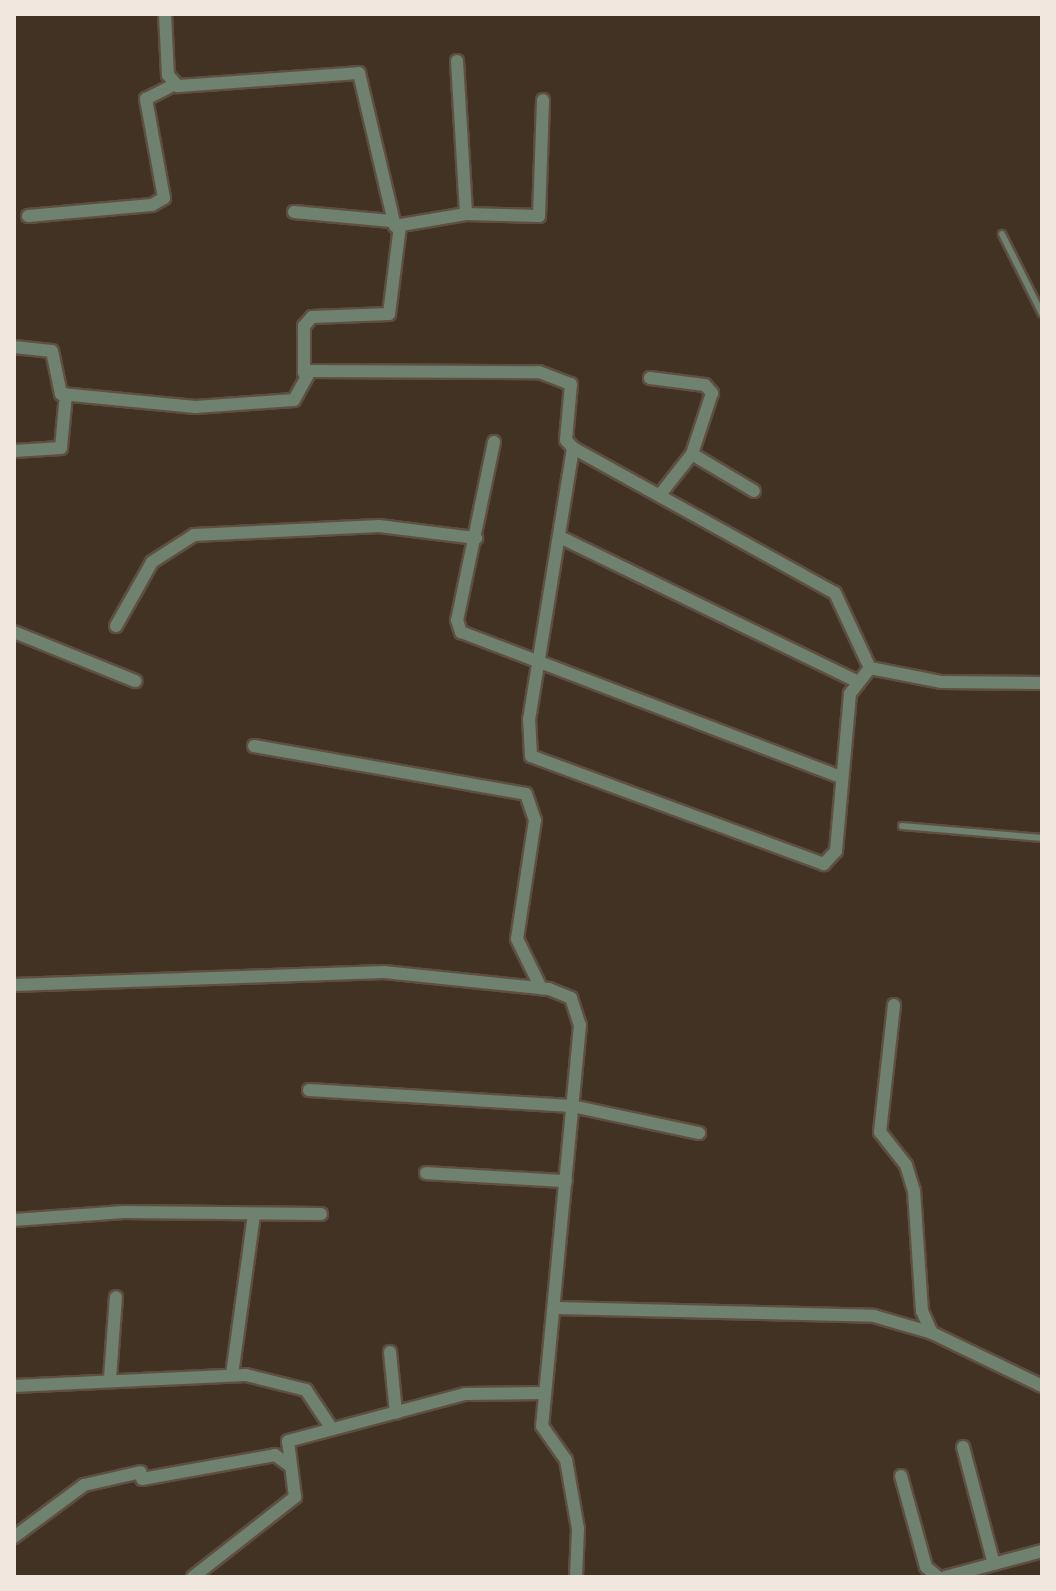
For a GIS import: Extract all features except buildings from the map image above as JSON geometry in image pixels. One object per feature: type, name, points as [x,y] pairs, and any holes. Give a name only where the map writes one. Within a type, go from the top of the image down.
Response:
[{"type":"street","points":[[165,14],[175,84]]},
{"type":"street","points":[[457,61],[466,214]]},
{"type":"street","points":[[14,347],[52,351],[55,387],[66,394],[195,407],[291,400],[304,373],[304,326],[312,317],[389,314],[396,224],[364,79],[355,70],[175,84],[146,99],[164,198],[152,205],[28,216]]},
{"type":"street","points":[[294,212],[396,224],[466,214],[535,218],[543,211],[543,100]]},
{"type":"street","points":[[304,373],[553,375],[572,387],[566,440],[573,448],[835,593],[870,668]]},
{"type":"street","points":[[650,378],[710,389],[692,454],[659,496]]},
{"type":"street","points":[[14,451],[61,448],[66,394]]},
{"type":"street","points":[[494,442],[459,629],[840,777]]},
{"type":"street","points":[[573,448],[564,539],[527,748],[568,775],[818,864],[836,851],[840,777],[855,680],[870,668],[941,682],[1042,683]]},
{"type":"street","points":[[692,454],[754,491]]},
{"type":"street","points":[[116,626],[152,562],[194,535],[379,526],[476,538]]},
{"type":"street","points":[[564,539],[855,680]]},
{"type":"street","points":[[14,632],[135,681]]},
{"type":"street","points":[[254,746],[526,794],[535,820],[517,939],[541,988]]},
{"type":"street","points":[[14,985],[384,972],[541,988],[571,998],[579,1013],[557,1308],[544,1393],[542,1433],[563,1454],[572,1489],[576,1577]]},
{"type":"street","points":[[894,1005],[880,1132],[906,1165],[914,1191],[922,1311],[932,1333]]},
{"type":"street","points":[[309,1090],[572,1106],[699,1133]]},
{"type":"street","points":[[426,1173],[566,1181]]},
{"type":"street","points":[[14,1220],[124,1212],[321,1214]]},
{"type":"street","points":[[232,1375],[248,1304],[254,1214]]},
{"type":"street","points":[[110,1378],[116,1297]]},
{"type":"street","points":[[557,1308],[874,1316],[932,1333],[1042,1386]]},
{"type":"street","points":[[390,1352],[396,1413]]},
{"type":"street","points":[[14,1386],[110,1378],[232,1375],[306,1390],[332,1429]]},
{"type":"street","points":[[193,1577],[295,1497],[288,1441],[479,1392],[544,1393]]},
{"type":"street","points":[[963,1447],[994,1564]]},
{"type":"street","points":[[14,1537],[84,1485],[275,1455],[290,1466]]},
{"type":"street","points":[[901,1476],[926,1567],[938,1577]]},
{"type":"street","points":[[945,1577],[1042,1551]]},
{"type":"lane","points":[[1002,234],[1042,314]]},
{"type":"lane","points":[[902,826],[1042,838]]}]
